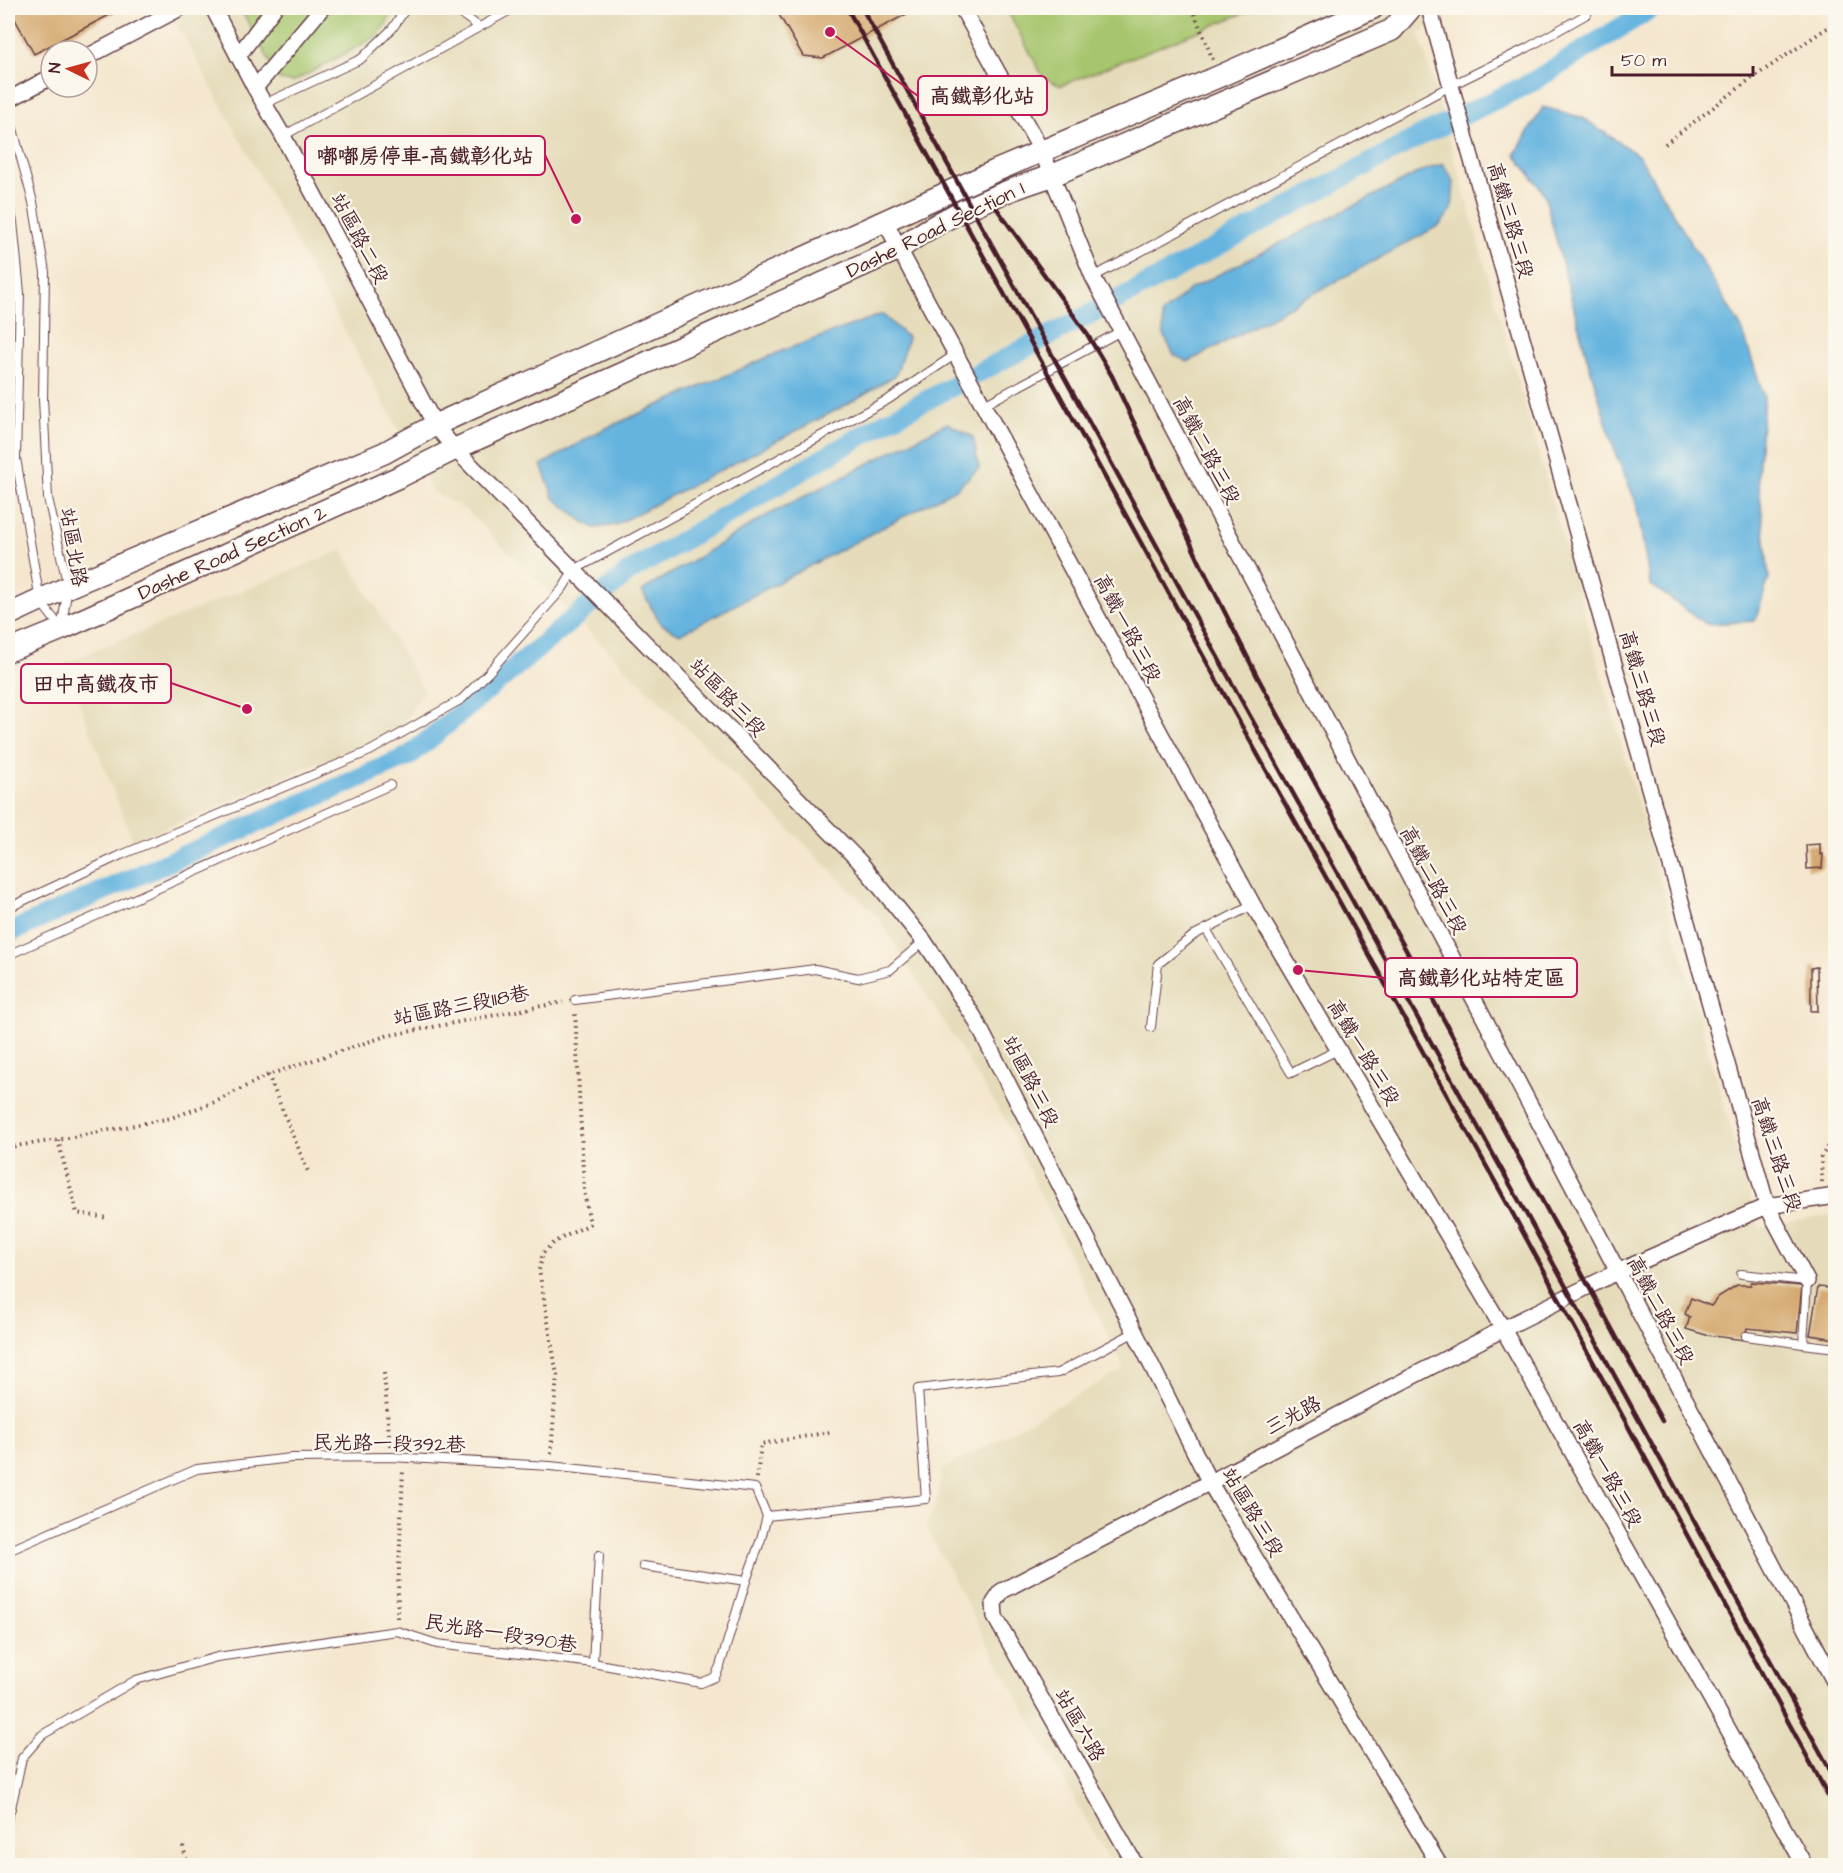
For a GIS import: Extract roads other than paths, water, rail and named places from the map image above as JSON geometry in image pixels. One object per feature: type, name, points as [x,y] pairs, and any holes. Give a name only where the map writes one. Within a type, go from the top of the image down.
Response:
[{"type":"street","points":[[99,51],[180,8]]},
{"type":"street","name":"站區路二段","points":[[213,8],[435,425]]},
{"type":"street","points":[[238,56],[274,8]]},
{"type":"street","points":[[255,88],[322,8]]},
{"type":"street","name":"高鐵二路三段","points":[[962,8],[1042,152],[1093,277],[1121,331],[1836,1685]]},
{"type":"street","name":"Dashe Road Section 1","points":[[435,425],[885,220],[1373,8]]},
{"type":"street","name":"Dashe Road Section 1","points":[[454,449],[899,249],[924,231],[1007,190],[1051,176],[1392,30],[1411,8]]},
{"type":"street","name":"高鐵三路三段","points":[[1429,8],[1767,1206],[1807,1281]]},
{"type":"street","points":[[8,100],[39,83]]},
{"type":"street","name":"高鐵一路三段","points":[[885,220],[1253,905],[1503,1329],[1805,1866]]},
{"type":"street","name":"Dashe Road Section 2","points":[[8,615],[68,587],[384,453],[435,425]]},
{"type":"street","name":"站區路三段","points":[[435,425],[454,449],[859,861],[924,940],[974,1017],[1210,1483],[1440,1866]]},
{"type":"street","name":"Dashe Road Section 2","points":[[8,651],[62,629],[402,476],[454,449]]},
{"type":"street","name":"三光路","points":[[994,1603],[1002,1591],[1503,1329],[1617,1272],[1767,1206],[1829,1197]]},
{"type":"street","name":"站區六路","points":[[994,1603],[994,1617],[1136,1866]]},
{"type":"lane","points":[[264,104],[362,59],[392,29],[406,8]]},
{"type":"lane","points":[[453,8],[478,26]]},
{"type":"lane","points":[[283,136],[514,8]]},
{"type":"lane","points":[[1093,277],[1452,85],[1527,48],[1587,14]]},
{"type":"lane","name":"站區北路","points":[[8,111],[33,202],[45,272],[43,399],[48,498],[68,587],[62,629]]},
{"type":"lane","points":[[8,203],[13,222],[20,293],[16,458],[40,601],[62,629]]},
{"type":"lane","points":[[984,405],[1121,331]]},
{"type":"lane","points":[[8,908],[121,855],[370,751],[462,699],[563,588],[574,570],[889,399],[956,354]]},
{"type":"lane","points":[[8,447],[16,458]]},
{"type":"lane","points":[[8,955],[390,785]]},
{"type":"lane","points":[[1151,1027],[1158,964],[1194,936],[1253,905]]},
{"type":"lane","points":[[1206,929],[1291,1073],[1338,1050]]},
{"type":"lane","points":[[575,1000],[815,969],[858,978],[890,970],[924,940]]},
{"type":"lane","points":[[1741,1274],[1807,1281],[1803,1344]]},
{"type":"lane","points":[[767,1516],[927,1499],[918,1389],[1058,1373],[1135,1332]]},
{"type":"lane","points":[[1746,1336],[1836,1348]]},
{"type":"lane","name":"民光路一段392巷","points":[[8,1551],[197,1469],[291,1458],[391,1457],[550,1466],[755,1488],[767,1516]]},
{"type":"lane","name":"民光路一段390巷","points":[[8,1817],[21,1758],[42,1736],[136,1680],[217,1657],[397,1631],[437,1644],[593,1663],[701,1683],[715,1677],[720,1666],[767,1516]]},
{"type":"lane","points":[[593,1663],[599,1555]]},
{"type":"lane","points":[[643,1566],[746,1581]]},
{"type":"water","points":[[1543,107],[1583,118],[1639,156],[1742,329],[1764,396],[1758,475],[1769,578],[1755,621],[1706,624],[1650,584],[1636,502],[1616,455],[1586,354],[1544,193],[1515,154]]},
{"type":"water","points":[[1443,164],[1454,181],[1452,209],[1440,225],[1188,362],[1174,355],[1164,335],[1162,314],[1190,289],[1422,171]]},
{"type":"water","points":[[882,314],[908,338],[896,375],[846,405],[615,525],[595,528],[554,498],[541,465],[602,430],[782,351]]},
{"type":"water","points":[[947,423],[973,437],[979,468],[956,489],[680,634],[661,624],[642,591],[766,516]]},
{"type":"waterway","points":[[8,933],[409,756],[629,572],[887,421],[1166,274],[1420,136],[1532,82],[1652,8]]},
{"type":"railway","points":[[847,8],[1513,1214],[1836,1810]]},
{"type":"railway","points":[[862,8],[1836,1781]]},
{"type":"railway","points":[[987,195],[1087,334],[1112,376],[1201,565],[1257,676],[1662,1421]]},
{"type":"place","name":"高鐵彰化站","points":[[830,32]]},
{"type":"place","name":"嘟嘟房停車-高鐵彰化站","points":[[576,219]]},
{"type":"place","name":"田中高鐵夜市","points":[[247,709]]},
{"type":"place","name":"高鐵彰化站特定區","points":[[1298,970]]}]
